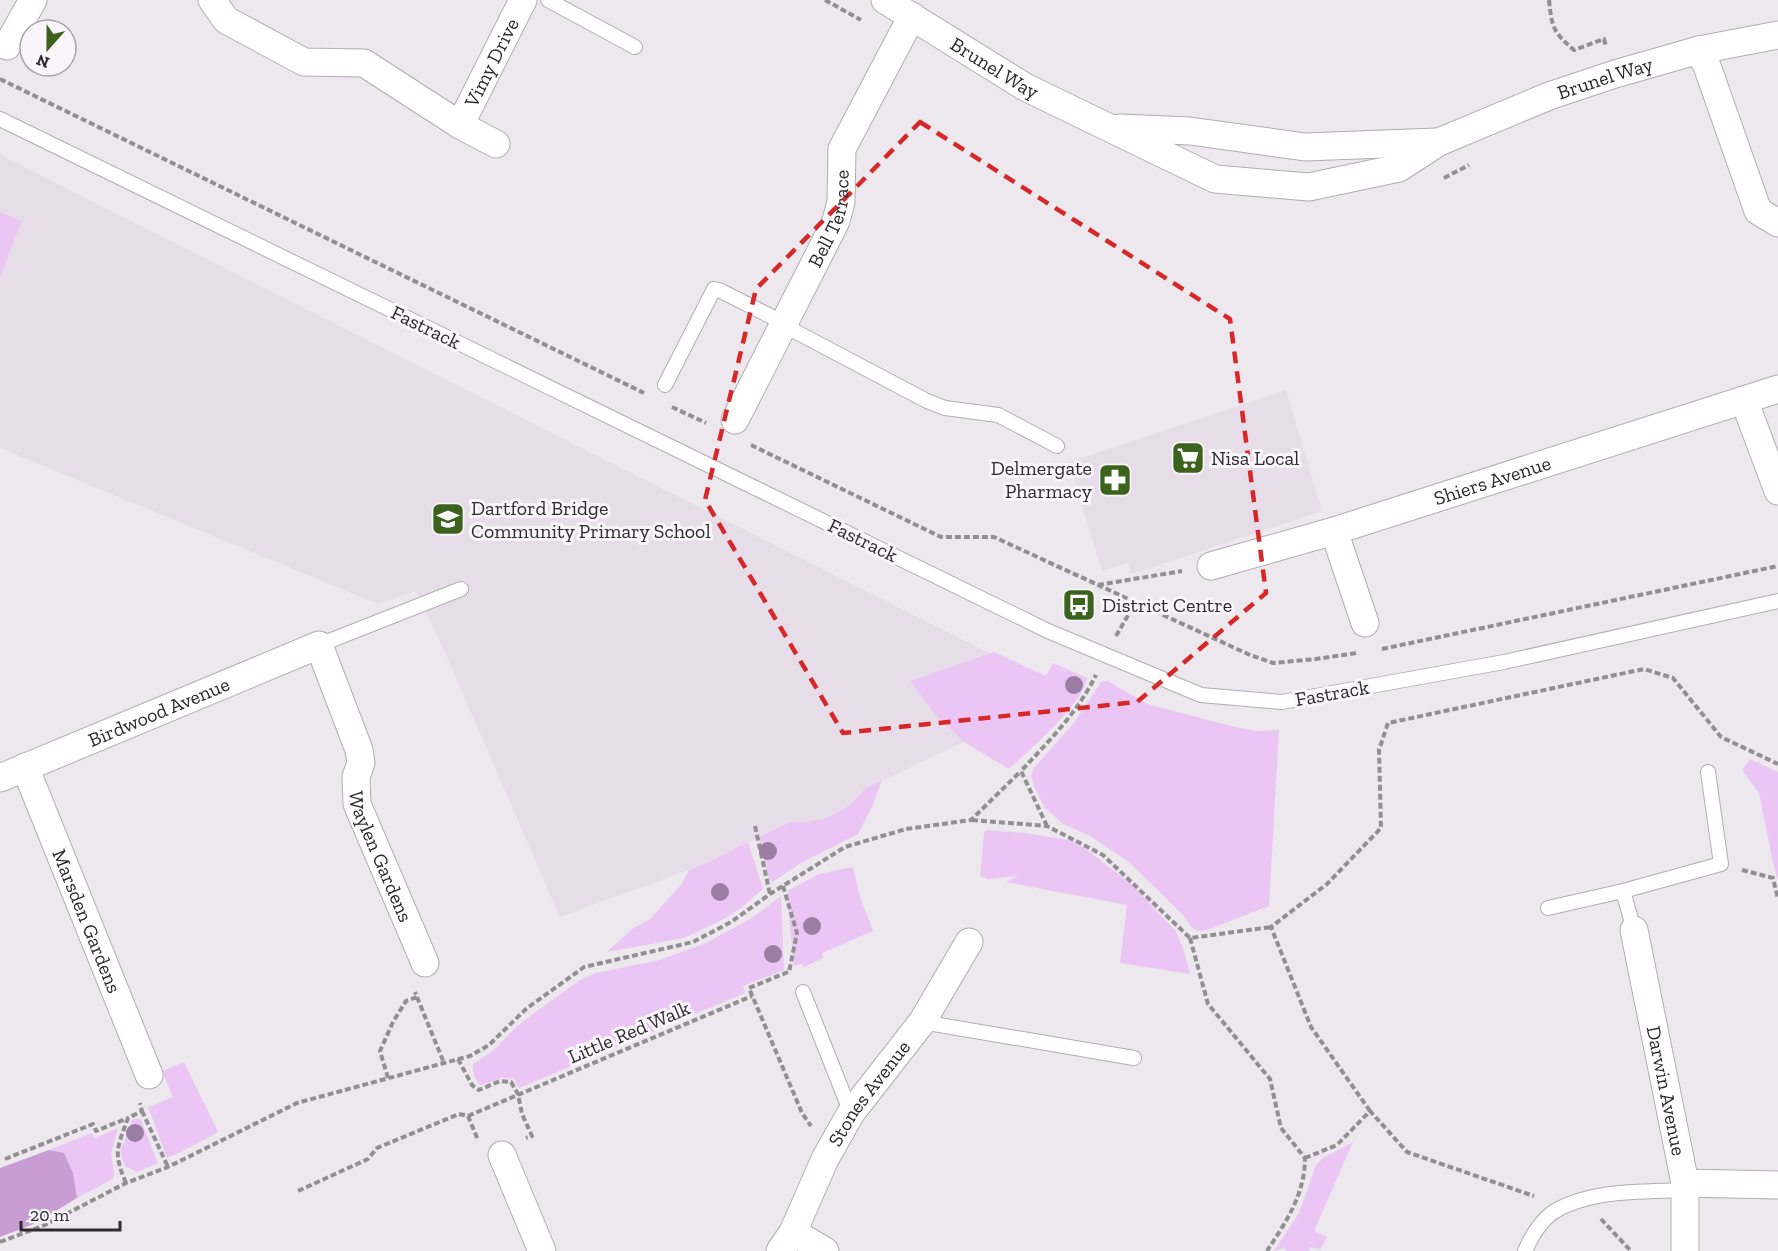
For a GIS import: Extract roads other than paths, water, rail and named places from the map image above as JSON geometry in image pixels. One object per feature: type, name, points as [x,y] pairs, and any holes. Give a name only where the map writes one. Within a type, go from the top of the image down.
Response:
[{"type":"street","points":[[7,46],[33,0]]},
{"type":"street","name":"Vimy Drive","points":[[212,0],[226,20],[304,62],[364,63],[460,125],[496,144]]},
{"type":"street","name":"Vimy Drive","points":[[460,125],[523,0]]},
{"type":"street","name":"Brunel Way","points":[[885,0],[1025,87],[1215,179],[1309,187],[1399,168],[1439,142],[1549,96],[1615,74],[1699,50],[1778,35]]},
{"type":"street","name":"Bell Terrace","points":[[735,420],[839,212],[844,143],[912,16]]},
{"type":"street","points":[[1699,50],[1707,66],[1758,211],[1778,223]]},
{"type":"street","name":"Brunel Way","points":[[1110,128],[1190,131],[1305,147],[1439,142]]},
{"type":"street","name":"Shiers Avenue","points":[[1210,566],[1334,531],[1778,389]]},
{"type":"street","points":[[1744,400],[1778,491]]},
{"type":"street","points":[[1334,531],[1365,623]]},
{"type":"street","name":"Birdwood Avenue","points":[[8,771],[319,645]]},
{"type":"street","name":"Waylen Gardens","points":[[319,645],[359,750],[361,763],[356,777],[355,790],[357,804],[418,974]]},
{"type":"street","name":"Marsden Gardens","points":[[8,771],[149,1075]]},
{"type":"street","name":"Darwin Avenue","points":[[1634,930],[1685,1186],[1685,1251]]},
{"type":"street","name":"Stones Avenue","points":[[786,1242],[825,1159],[851,1113],[922,1022],[969,942]]},
{"type":"street","points":[[502,1155],[542,1251]]},
{"type":"street","points":[[1685,1186],[1778,1185]]},
{"type":"street","points":[[786,1242],[825,1251]]},
{"type":"lane","points":[[548,0],[635,47]]},
{"type":"lane","name":"Fastrack","points":[[0,119],[1048,631],[1201,695],[1282,702],[1504,662],[1778,601]]},
{"type":"lane","points":[[665,385],[714,289],[927,400],[945,408],[998,415],[1057,446]]},
{"type":"lane","points":[[319,645],[460,589]]},
{"type":"lane","points":[[1548,908],[1623,891],[1721,864],[1708,772]]},
{"type":"lane","points":[[1623,891],[1634,930]]},
{"type":"lane","points":[[804,992],[851,1113]]},
{"type":"lane","points":[[922,1022],[1134,1058]]},
{"type":"lane","points":[[1525,1251],[1539,1227],[1551,1214],[1565,1207],[1601,1194],[1685,1186]]},
{"type":"place","name":"Nisa Local","points":[[1188,458]]},
{"type":"place","name":"Delmergate Pharmacy","points":[[1115,480]]},
{"type":"place","name":"Dartford Bridge Community Primary School","points":[[448,519]]},
{"type":"place","name":"District Centre","points":[[1079,605]]}]
